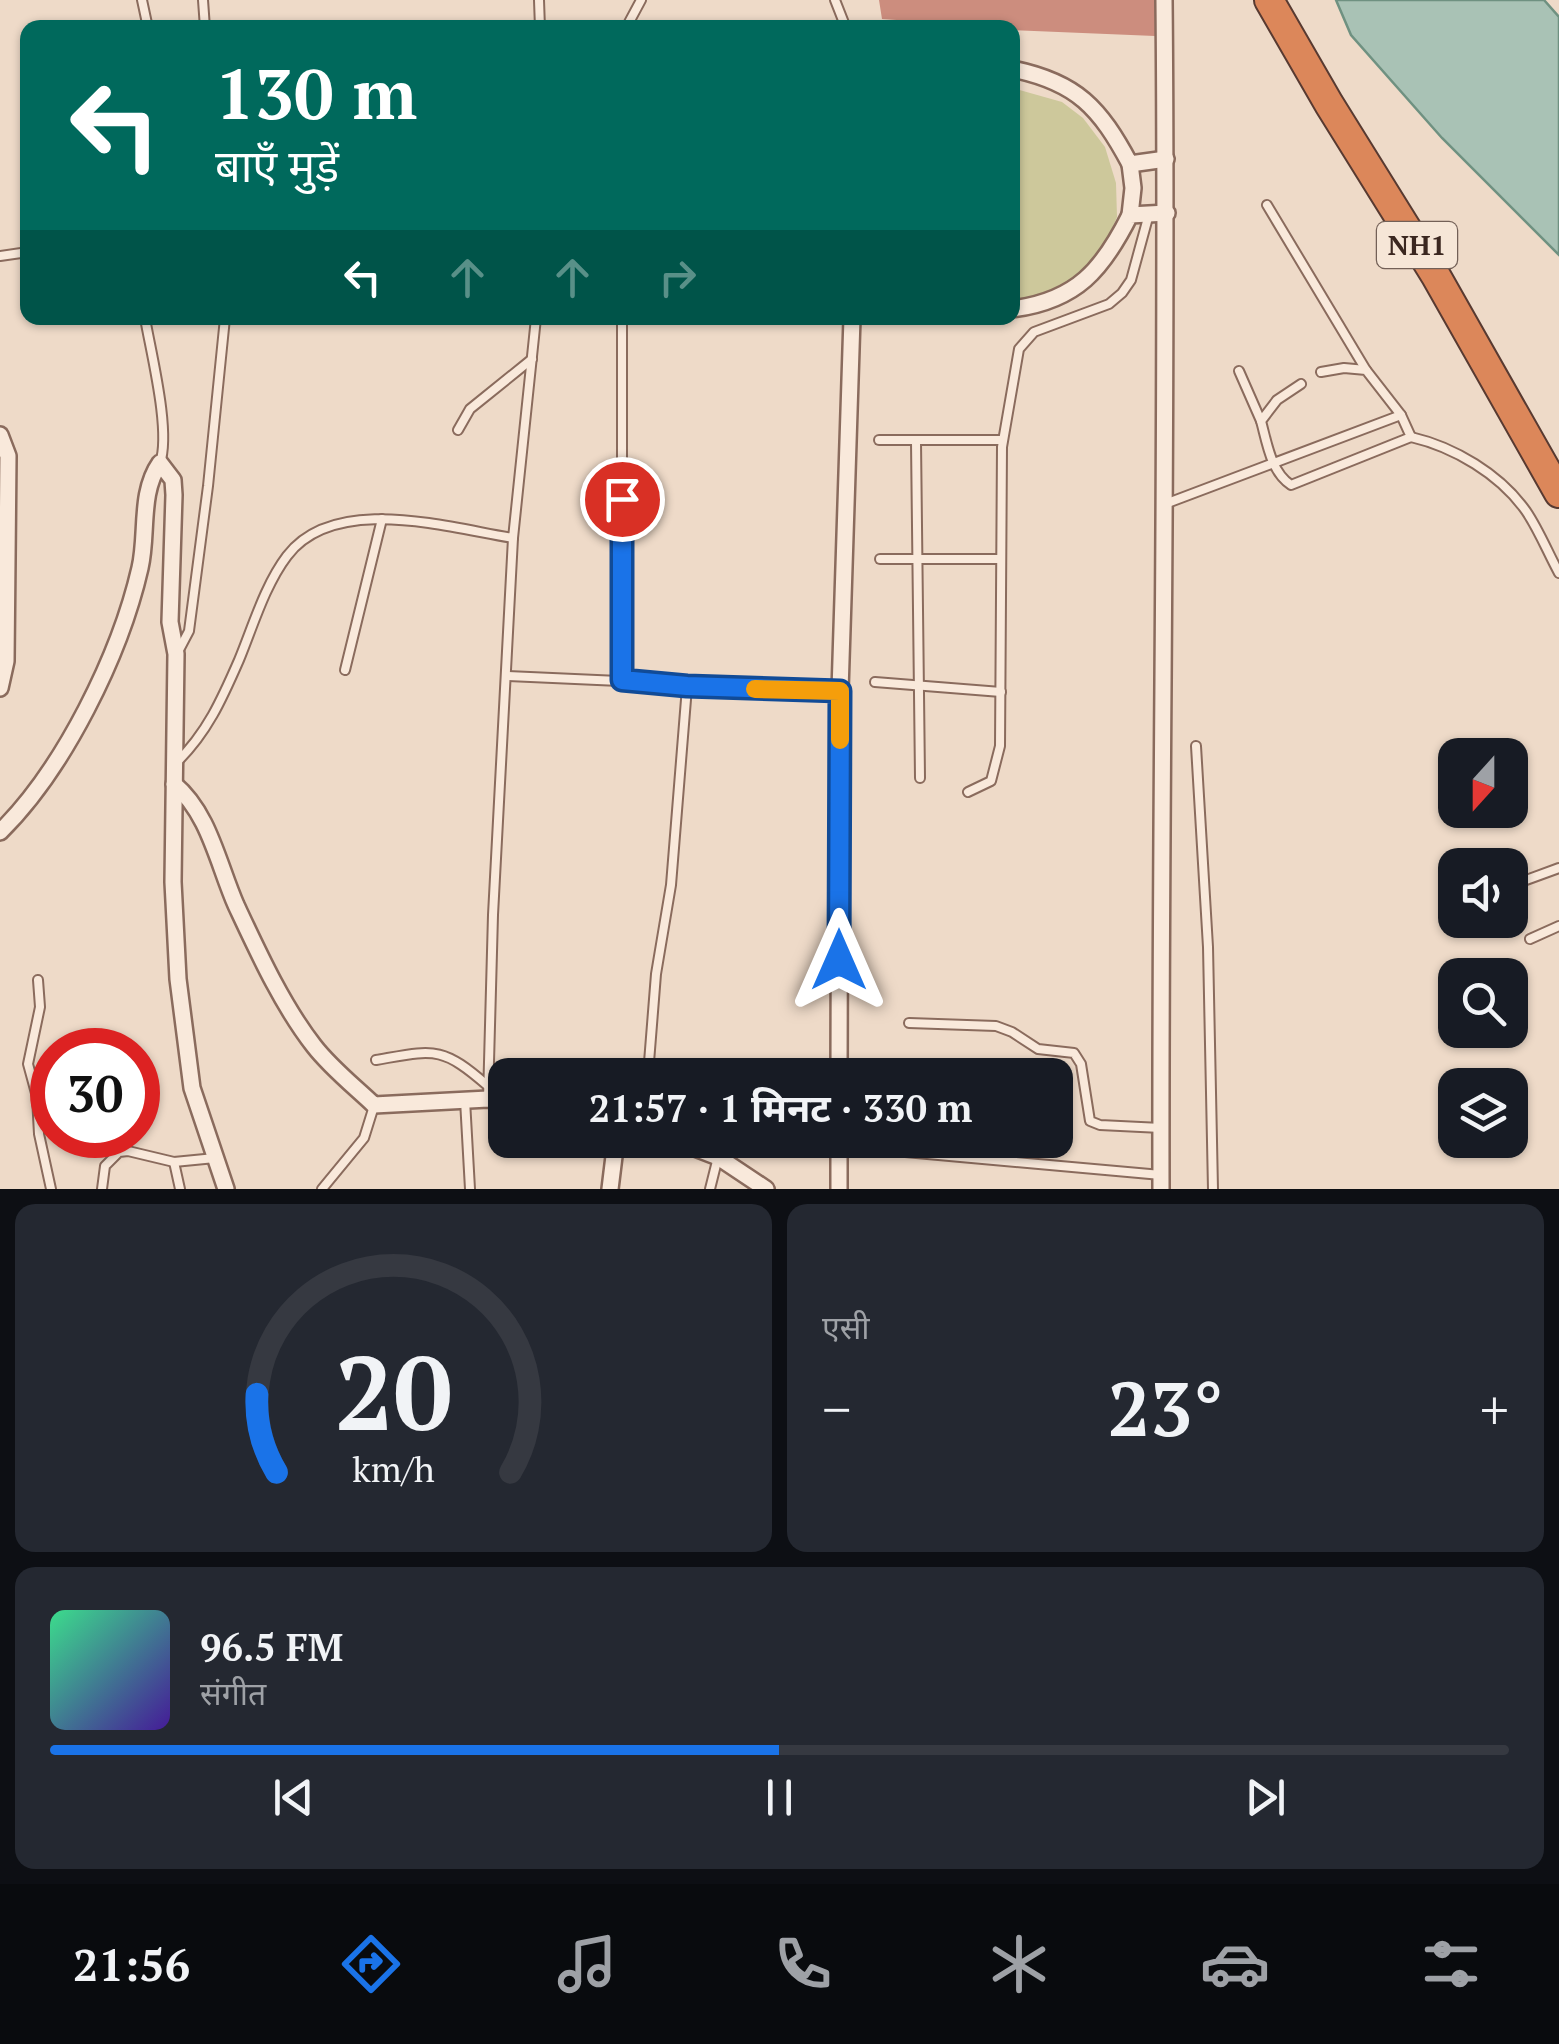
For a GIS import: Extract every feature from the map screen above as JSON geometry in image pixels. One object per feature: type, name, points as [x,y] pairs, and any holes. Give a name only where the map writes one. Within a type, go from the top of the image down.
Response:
[{"type":"highway","name":"NH1","points":[[1269,0],[1555,473]]},
{"type":"highway","name":"NH1","points":[[1284,0],[1476,315],[1555,473]]},
{"type":"street","points":[[1161,1182],[1160,781],[1167,213],[1164,0]]},
{"type":"street","points":[[1020,71],[1048,78],[1088,100],[1110,126],[1130,164],[1133,188],[1130,215],[1110,256],[1099,269],[1065,294],[1020,308]]},
{"type":"street","points":[[1130,164],[1166,159]]},
{"type":"street","points":[[1130,215],[1167,213]]},
{"type":"street","points":[[839,1058],[840,691],[852,325]]},
{"type":"street","points":[[0,435],[8,456],[6,661],[0,688]]},
{"type":"street","points":[[0,832],[16,817],[53,765],[94,693],[134,591],[144,545],[150,480],[160,463],[174,487],[170,622],[176,654],[174,929],[183,1033],[192,1088],[226,1189]]},
{"type":"street","points":[[174,784],[200,814],[236,905],[284,999],[314,1045],[374,1105],[466,1100],[488,1092]]},
{"type":"street","points":[[610,1189],[614,1158]]},
{"type":"street","points":[[720,1158],[766,1189]]},
{"type":"street","points":[[838,1189],[839,1158]]},
{"type":"lane","points":[[1267,206],[1366,370],[1401,415],[1410,437]]},
{"type":"lane","points":[[968,792],[986,786],[996,773],[1001,692],[1002,440],[1020,349],[1034,332],[1109,304],[1122,292],[1131,280],[1149,214]]},
{"type":"lane","points":[[147,325],[164,448],[160,463]]},
{"type":"lane","points":[[176,654],[188,631],[208,486],[223,325]]},
{"type":"lane","points":[[489,1058],[513,538],[535,325]]},
{"type":"lane","points":[[622,325],[622,680]]},
{"type":"lane","points":[[458,430],[470,409],[532,358]]},
{"type":"lane","points":[[1321,372],[1366,370]]},
{"type":"lane","points":[[1239,371],[1261,420],[1273,463],[1286,484],[1291,486],[1410,437],[1434,442],[1503,484],[1528,513],[1559,573]]},
{"type":"lane","points":[[1261,420],[1277,400],[1301,384]]},
{"type":"lane","points":[[1165,504],[1401,415]]},
{"type":"lane","points":[[878,440],[1002,440]]},
{"type":"lane","points":[[916,442],[920,778]]},
{"type":"lane","points":[[173,766],[208,727],[286,558],[295,547],[335,525],[355,520],[382,519],[513,538]]},
{"type":"lane","points":[[345,670],[382,519]]},
{"type":"lane","points":[[880,559],[1002,559]]},
{"type":"lane","points":[[506,676],[840,691]]},
{"type":"lane","points":[[876,682],[1001,692]]},
{"type":"lane","points":[[649,1058],[656,974],[671,884],[687,686]]},
{"type":"lane","points":[[1196,746],[1208,947],[1213,1189]]},
{"type":"lane","points":[[1528,879],[1559,868]]},
{"type":"lane","points":[[1530,938],[1559,926]]},
{"type":"lane","points":[[38,980],[40,1006],[28,1064],[37,1097],[39,1134],[50,1189]]},
{"type":"lane","points":[[909,1024],[996,1026],[1038,1050],[1074,1053],[1081,1064],[1090,1121],[1161,1128]]},
{"type":"lane","points":[[376,1060],[424,1052],[445,1054],[465,1066],[488,1092]]},
{"type":"lane","points":[[466,1100],[470,1189]]},
{"type":"lane","points":[[322,1189],[364,1138],[374,1105]]},
{"type":"lane","points":[[102,1189],[105,1166],[118,1152],[174,1162],[216,1158]]},
{"type":"lane","points":[[710,1189],[718,1158]]},
{"type":"lane","points":[[963,1158],[1161,1182]]},
{"type":"lane","points":[[174,1162],[180,1189]]},
{"type":"shaded area","points":[[1336,0],[1544,0],[1559,17],[1559,255],[1442,138],[1351,35]]},
{"type":"shaded area","points":[[1020,90],[1062,102],[1083,118],[1105,147],[1116,183],[1117,217],[1105,246],[1067,286],[1020,301]]},
{"type":"building","points":[[879,0],[1155,0],[1155,36],[1020,30],[1020,20],[882,19]]},
{"type":"slow traffic","points":[[755,689],[840,691],[840,740]]},
{"type":"route","points":[[622,499],[622,680],[840,691],[839,960]]}]
